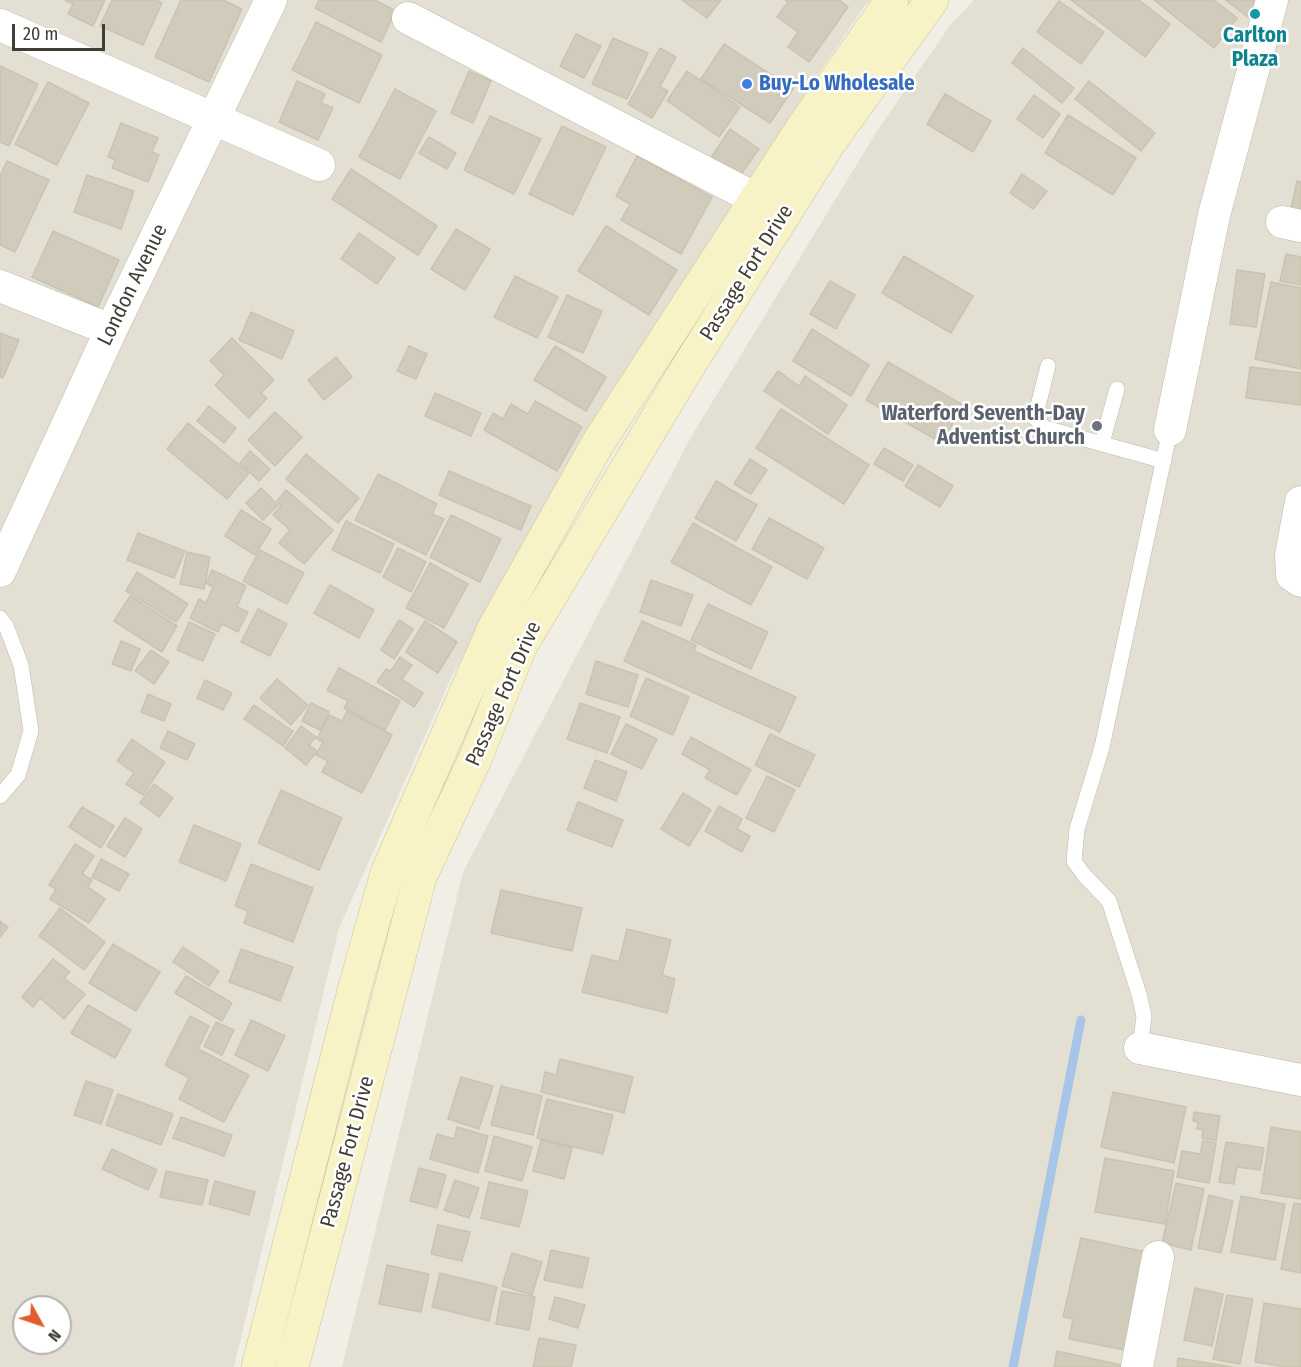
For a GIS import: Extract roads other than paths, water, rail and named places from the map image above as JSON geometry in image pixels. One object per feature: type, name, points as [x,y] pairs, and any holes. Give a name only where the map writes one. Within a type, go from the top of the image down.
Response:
[{"type":"main road","name":"Passage Fort Drive","points":[[258,1367],[355,987],[387,873],[494,628],[598,443],[803,127],[892,0]]},
{"type":"main road","name":"Passage Fort Drive","points":[[292,1367],[420,877],[475,759],[521,645],[683,375],[829,142],[932,0]]},
{"type":"street","name":"London Avenue","points":[[0,571],[111,330],[271,0]]},
{"type":"street","points":[[1170,430],[1214,215],[1272,0]]},
{"type":"street","points":[[408,18],[756,199]]},
{"type":"street","points":[[0,25],[320,165]]},
{"type":"street","points":[[0,286],[111,330]]},
{"type":"street","points":[[1301,502],[1291,555],[1292,575],[1301,581]]},
{"type":"street","points":[[1140,1048],[1301,1080]]},
{"type":"street","points":[[1137,1367],[1158,1257]]},
{"type":"lane","points":[[1048,366],[1035,418],[1045,428],[1164,461]]},
{"type":"lane","points":[[1102,443],[1117,389]]},
{"type":"lane","points":[[1140,1048],[1144,1016],[1108,900],[1074,861],[1077,829],[1102,747],[1170,430]]},
{"type":"lane","points":[[0,618],[6,626],[21,665],[31,731],[18,775],[0,796]]},
{"type":"waterway","points":[[1013,1367],[1081,1020]]},
{"type":"place","name":"Carlton Plaza","points":[[1255,14]]},
{"type":"place","name":"Buy-Lo Wholesale","points":[[747,84]]},
{"type":"place","name":"Waterford Seventh-Day Adventist Church","points":[[1097,426]]}]
